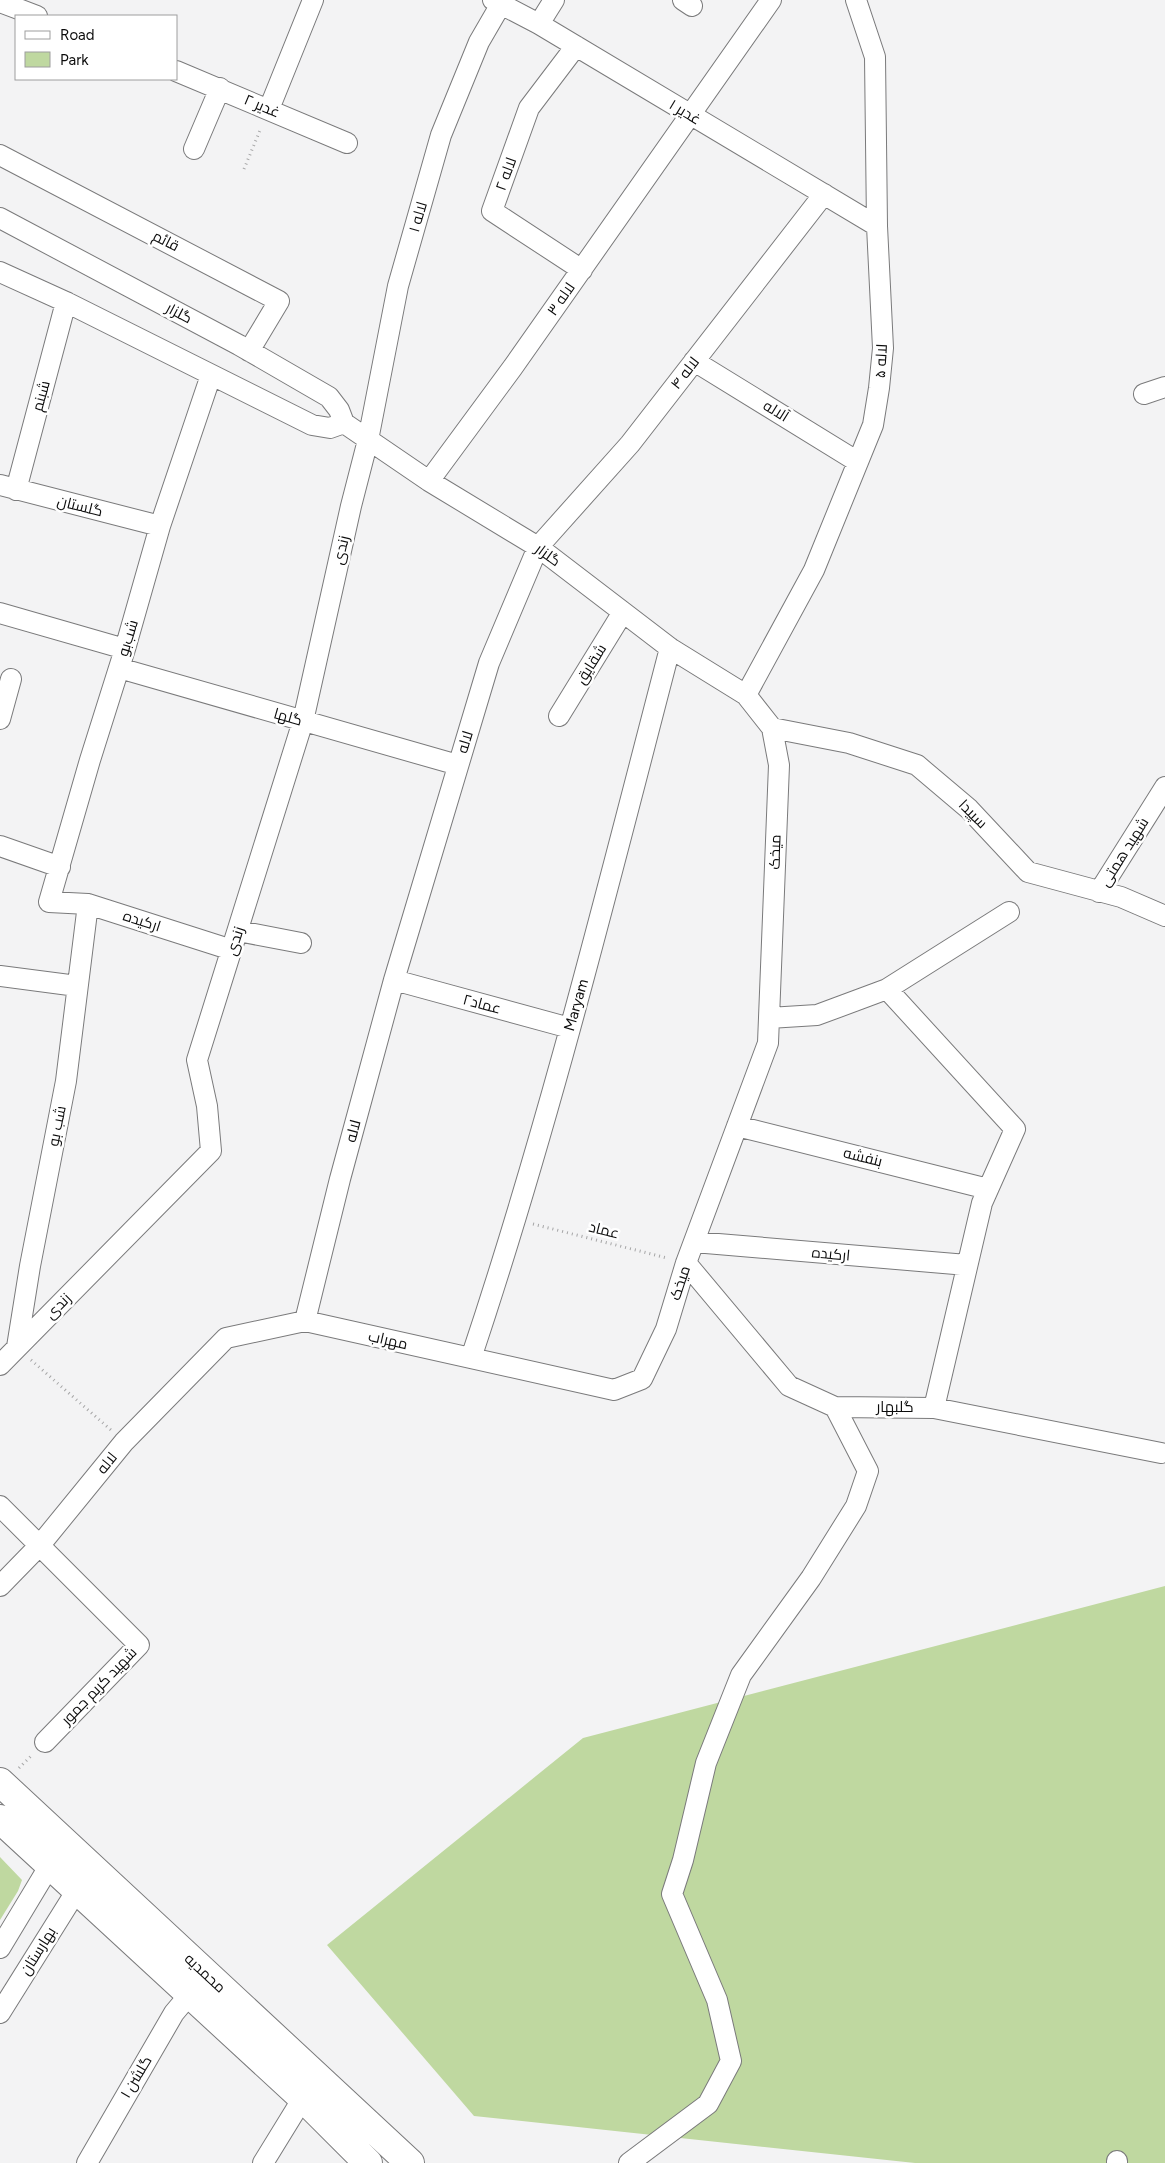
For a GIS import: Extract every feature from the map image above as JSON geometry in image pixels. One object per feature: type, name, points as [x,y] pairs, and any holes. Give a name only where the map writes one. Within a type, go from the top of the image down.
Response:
[{"type":"street","points":[[269,109],[313,0]]},
{"type":"street","points":[[539,24],[554,0]]},
{"type":"street","name":"لاله ۳","points":[[429,481],[582,270],[771,0]]},
{"type":"street","name":"لاله ۵","points":[[746,696],[814,570],[874,425],[883,348],[877,226],[874,57],[856,0]]},
{"type":"street","points":[[0,2],[33,15]]},
{"type":"street","name":"غدیر ۱","points":[[497,2],[539,24],[877,226]]},
{"type":"street","name":"لاله ۱","points":[[368,440],[398,286],[442,135],[497,2]]},
{"type":"street","name":"لاله ۲","points":[[576,46],[529,108],[492,211],[582,270]]},
{"type":"street","name":"غدیر ۲","points":[[178,72],[347,143]]},
{"type":"street","points":[[194,149],[220,88]]},
{"type":"street","name":"قائم","points":[[0,154],[279,301],[249,351]]},
{"type":"street","name":"لاله ۴","points":[[538,547],[630,444],[824,194]]},
{"type":"street","name":"گلزار","points":[[0,218],[249,351],[328,397],[339,410],[344,423],[429,481],[538,547],[670,648],[746,696]]},
{"type":"street","points":[[0,272],[66,302],[312,425],[330,428],[344,423]]},
{"type":"street","name":"شبنم","points":[[8,488],[66,302]]},
{"type":"street","name":"آلاله","points":[[694,361],[858,462]]},
{"type":"street","name":"شب‌بو","points":[[50,902],[160,526],[211,375]]},
{"type":"street","points":[[1144,394],[1165,387]]},
{"type":"street","name":"زندی","points":[[0,1365],[211,1151],[207,1106],[197,1060],[303,721],[351,506],[368,440]]},
{"type":"street","name":"گلستان","points":[[8,488],[160,526]]},
{"type":"street","name":"لاله","points":[[0,1586],[40,1545],[124,1442],[226,1338],[306,1321],[340,1178],[394,980],[458,765],[489,663],[538,547]]},
{"type":"street","name":"شقایق","points":[[558,716],[622,612]]},
{"type":"street","name":"گلها","points":[[0,613],[303,721],[458,765]]},
{"type":"street","name":"Maryam","points":[[471,1358],[516,1219],[570,1028],[670,648]]},
{"type":"street","points":[[0,719],[11,679]]},
{"type":"street","name":"میخک","points":[[471,1358],[614,1390],[642,1379],[666,1329],[686,1263],[768,1043],[779,765],[772,728],[746,696]]},
{"type":"street","name":"سپیدا","points":[[772,728],[849,743],[917,765],[970,809],[1028,872],[1121,897],[1165,916]]},
{"type":"street","name":"شهید همتی","points":[[1098,892],[1165,787]]},
{"type":"street","points":[[0,846],[60,867]]},
{"type":"street","name":"ارکیده","points":[[50,902],[88,904],[235,940],[301,944]]},
{"type":"street","name":"شب بو","points":[[17,1347],[30,1266],[66,1081],[88,904]]},
{"type":"street","points":[[769,1018],[817,1015],[887,989],[1009,912]]},
{"type":"street","points":[[0,976],[77,986]]},
{"type":"street","name":"عماد۲","points":[[394,980],[570,1028]]},
{"type":"street","points":[[887,989],[1015,1128],[982,1203],[934,1408]]},
{"type":"street","name":"بنفشه","points":[[737,1126],[988,1188]]},
{"type":"street","name":"ارکیده","points":[[694,1242],[968,1266]]},
{"type":"street","name":"گلبهار","points":[[686,1263],[789,1386],[835,1407],[934,1408],[1162,1453]]},
{"type":"street","name":"مهراب","points":[[306,1321],[471,1358]]},
{"type":"street","points":[[629,2163],[708,2104],[731,2061],[717,2000],[672,1894],[706,1763],[741,1675],[811,1578],[856,1506],[868,1471],[835,1407]]},
{"type":"street","points":[[0,1506],[40,1545]]},
{"type":"street","name":"شهید کریم جمور","points":[[40,1545],[139,1645],[45,1742]]},
{"type":"street","name":"محمدیه","points":[[2,1784],[410,2163]]},
{"type":"street","name":"محمدیه","points":[[0,1819],[303,2098],[368,2163]]},
{"type":"street","points":[[0,1948],[50,1865]]},
{"type":"street","name":"بهارستان","points":[[0,2013],[77,1890]]},
{"type":"street","name":"گلشن ۱","points":[[86,2163],[174,2012],[190,1994]]},
{"type":"street","points":[[263,2163],[303,2098]]},
{"type":"path","points":[[244,169],[269,109]]},
{"type":"path","name":"عماد","points":[[516,1219],[686,1263]]},
{"type":"path","points":[[17,1347],[124,1442]]},
{"type":"path","points":[[2,1784],[45,1742]]},
{"type":"green space","points":[[1165,1586],[1165,2163],[915,2163],[474,2116],[327,1945],[583,1738]]},
{"type":"green space","points":[[0,1857],[22,1880],[18,1891],[0,1920]]}]
